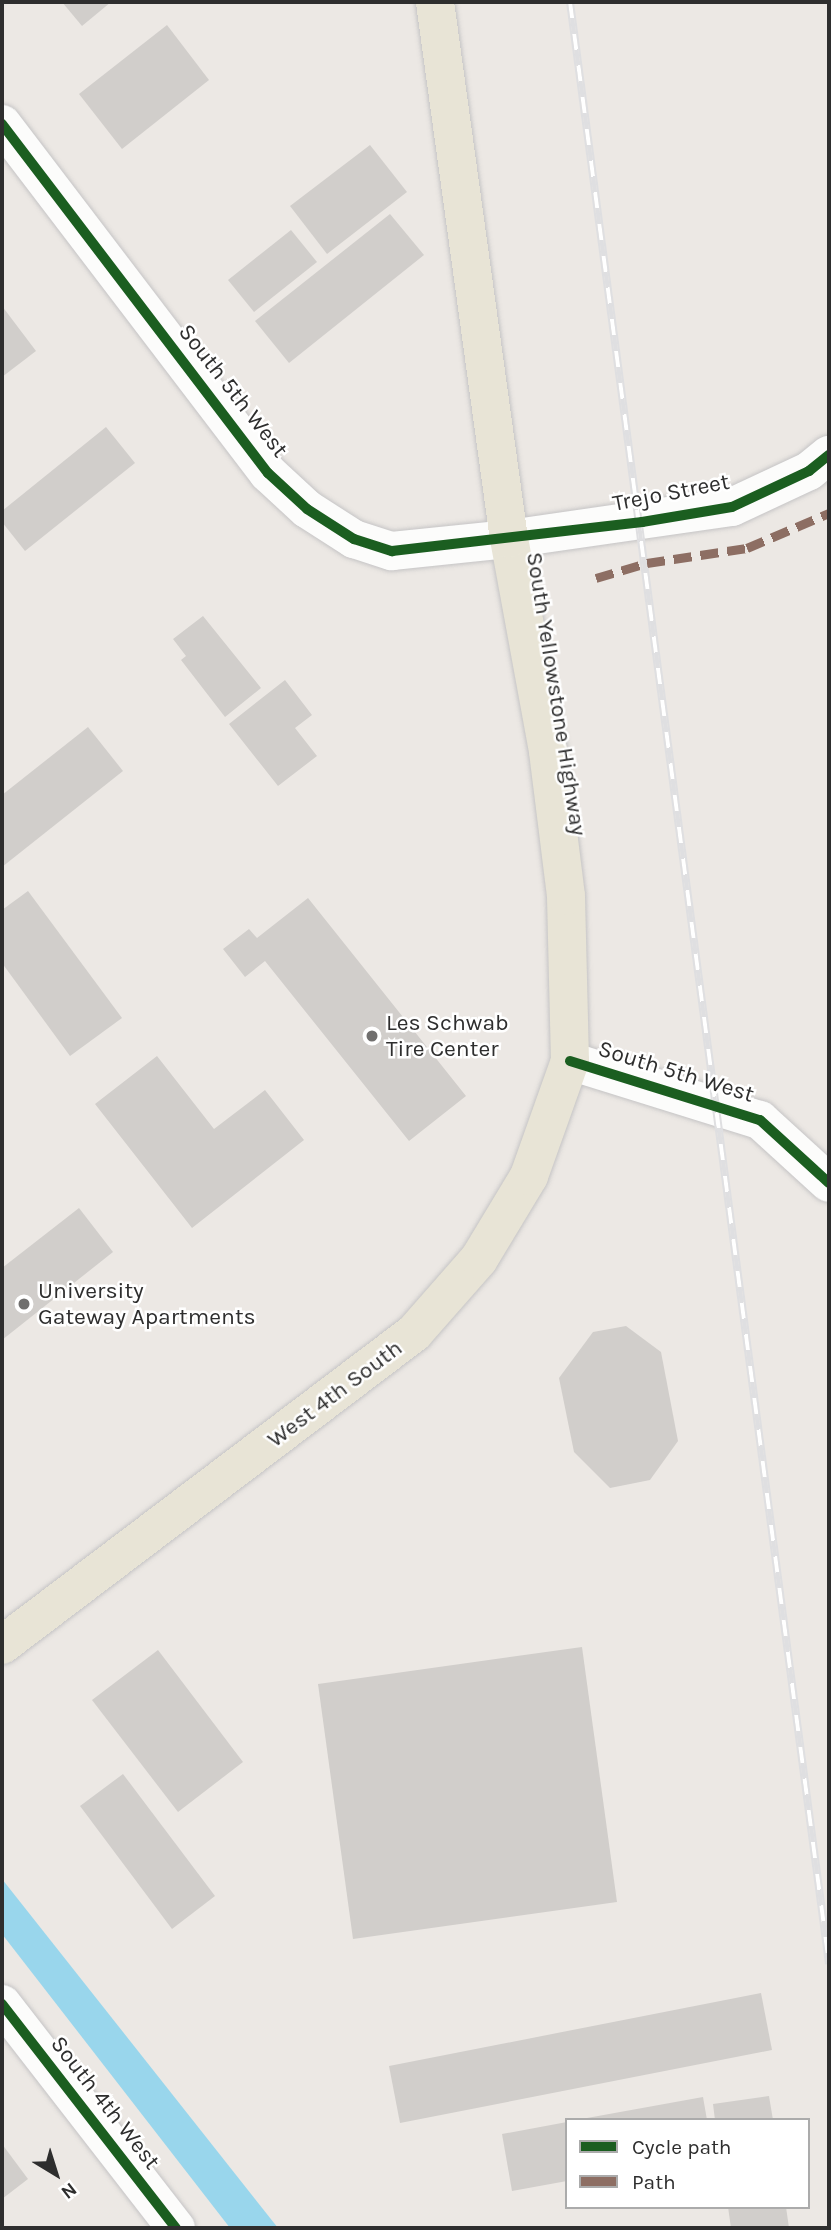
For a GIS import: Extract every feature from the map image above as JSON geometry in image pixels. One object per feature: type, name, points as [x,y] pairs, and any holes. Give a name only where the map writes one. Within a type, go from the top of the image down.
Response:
[{"type":"main road","name":"South Yellowstone Highway","points":[[435,2],[509,539],[548,751],[566,896],[570,1061]]},
{"type":"main road","name":"West 4th South","points":[[2,1645],[414,1333],[479,1259],[530,1176],[570,1061]]},
{"type":"street","name":"South 5th West","points":[[3,128],[268,473],[307,509],[354,539],[392,551],[509,539]]},
{"type":"street","name":"Trejo Street","points":[[509,539],[732,506],[809,471],[829,455]]},
{"type":"street","name":"South 5th West","points":[[570,1061],[760,1120],[829,1183]]},
{"type":"street","name":"South 4th West","points":[[2,2004],[176,2228]]},
{"type":"water","points":[[2,1879],[278,2228],[230,2228],[2,1934]]},
{"type":"building","points":[[62,2],[111,2],[82,26]]},
{"type":"building","points":[[167,25],[209,80],[122,149],[79,94]]},
{"type":"building","points":[[370,145],[407,192],[327,254],[290,206]]},
{"type":"building","points":[[390,214],[424,255],[289,363],[255,321]]},
{"type":"building","points":[[291,230],[317,262],[254,312],[228,280]]},
{"type":"building","points":[[2,306],[36,351],[2,377]]},
{"type":"building","points":[[106,427],[135,463],[25,551],[2,522],[2,511]]},
{"type":"building","points":[[203,616],[261,688],[225,717],[181,660],[186,656],[173,639]]},
{"type":"building","points":[[285,680],[312,715],[295,728],[317,756],[278,786],[229,724]]},
{"type":"building","points":[[88,727],[123,771],[2,867],[2,795]]},
{"type":"building","points":[[28,891],[122,1018],[70,1056],[2,963],[2,910]]},
{"type":"building","name":"Les Schwab Tire Center","points":[[308,898],[466,1096],[409,1141],[265,961],[245,977],[223,949],[249,929],[257,938]]},
{"type":"building","points":[[157,1056],[214,1129],[265,1090],[304,1140],[192,1228],[95,1104]]},
{"type":"building","name":"University Gateway Apartments","points":[[79,1208],[113,1252],[2,1340],[2,1268]]},
{"type":"building","points":[[626,1326],[661,1352],[678,1441],[650,1480],[610,1488],[574,1452],[559,1378],[593,1332]]},
{"type":"building","points":[[582,1647],[617,1902],[353,1939],[318,1684]]},
{"type":"building","points":[[158,1650],[243,1762],[178,1812],[92,1700]]},
{"type":"building","points":[[123,1774],[215,1896],[172,1929],[80,1806]]},
{"type":"building","points":[[761,1993],[772,2050],[400,2123],[389,2066]]},
{"type":"building","points":[[769,2096],[773,2118],[715,2118],[713,2104]]},
{"type":"building","points":[[703,2097],[707,2118],[587,2118]]},
{"type":"building","points":[[565,2122],[565,2181],[512,2191],[502,2134]]},
{"type":"building","points":[[2,2144],[28,2179],[2,2199]]},
{"type":"building","points":[[728,2209],[786,2209],[789,2228],[731,2228]]},
{"type":"railway","points":[[570,2],[829,1964]]},
{"type":"marked path","points":[[596,578],[647,563],[747,548],[829,513]]},
{"type":"cycle path","points":[[2,124],[268,473],[307,509],[354,539],[392,551],[642,522],[732,507],[809,471],[829,455]]},
{"type":"cycle path","points":[[570,1061],[760,1120],[829,1183]]},
{"type":"cycle path","points":[[2,2004],[176,2228]]},
{"type":"place","name":"Les Schwab Tire Center","points":[[372,1036]]},
{"type":"place","name":"University Gateway Apartments","points":[[24,1304]]}]
